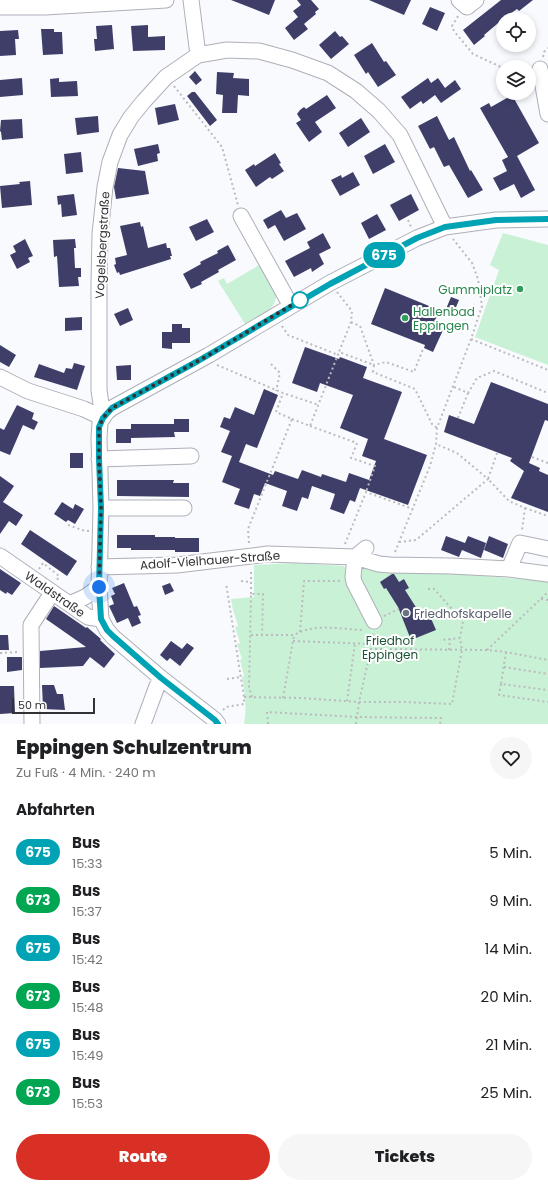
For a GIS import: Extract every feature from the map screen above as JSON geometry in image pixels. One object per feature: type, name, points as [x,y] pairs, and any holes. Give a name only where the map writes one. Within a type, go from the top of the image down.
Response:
[{"type":"street","points":[[5,5],[45,7],[166,0]]},
{"type":"street","points":[[190,0],[198,55]]},
{"type":"street","name":"Vogelsbergstraße","points":[[101,619],[99,587],[101,508],[99,427],[103,418],[99,390],[100,234],[105,187],[110,162],[120,135],[131,117],[144,101],[166,77],[198,55],[227,50],[259,51],[292,60],[328,73],[356,91],[380,111],[400,134],[445,227]]},
{"type":"street","points":[[540,69],[548,114]]},
{"type":"street","points":[[242,216],[291,306]]},
{"type":"street","points":[[0,377],[28,391],[84,409],[103,418],[112,408],[209,355],[330,284],[409,242],[445,227],[496,220],[548,219]]},
{"type":"street","points":[[99,459],[191,456]]},
{"type":"street","points":[[101,508],[184,508]]},
{"type":"street","points":[[509,568],[520,543],[548,549]]},
{"type":"street","points":[[361,553],[353,577],[354,582],[374,621]]},
{"type":"street","name":"Adolf-Vielhauer-Straße","points":[[99,567],[176,565],[268,554],[340,557],[361,553],[379,564],[390,565]]},
{"type":"street","name":"Waldstraße","points":[[0,556],[88,617],[101,619],[107,630],[113,636],[161,678],[215,720],[218,724]]},
{"type":"street","points":[[390,565],[509,568],[548,574]]},
{"type":"street","points":[[69,604],[85,597],[99,587]]},
{"type":"street","points":[[32,724],[31,625],[52,592]]},
{"type":"street","points":[[142,724],[161,678]]},
{"type":"path","points":[[467,2],[452,26],[454,32],[473,54],[496,65]]},
{"type":"path","points":[[544,52],[548,54]]},
{"type":"path","points":[[166,77],[222,146],[242,216]]},
{"type":"path","points":[[390,565],[430,466],[436,444],[437,428],[454,387],[482,306],[478,279],[472,263],[452,238],[448,239],[445,227]]},
{"type":"path","points":[[310,426],[351,322],[352,311],[330,284]]},
{"type":"path","points":[[351,322],[360,326],[374,365],[372,372],[415,389],[432,424],[437,428]]},
{"type":"path","points":[[288,335],[374,365],[386,362],[414,372],[423,349]]},
{"type":"path","points":[[471,339],[548,370]]},
{"type":"path","points":[[209,355],[214,364],[276,391],[319,404]]},
{"type":"path","points":[[271,364],[280,373],[276,391]]},
{"type":"path","points":[[458,418],[468,393],[477,378],[494,371],[548,393]]},
{"type":"path","points":[[454,387],[468,393]]},
{"type":"path","points":[[283,393],[276,412],[357,443],[351,458],[375,466],[340,557]]},
{"type":"path","points":[[252,698],[249,688],[251,582],[248,529],[292,419]]},
{"type":"path","points":[[436,444],[457,453],[488,479],[509,501],[548,516]]},
{"type":"path","points":[[399,542],[416,540],[488,479],[497,453]]},
{"type":"path","points":[[532,457],[548,464]]},
{"type":"path","points":[[366,492],[413,509]]},
{"type":"path","points":[[520,543],[525,508]]},
{"type":"path","points":[[68,525],[85,531],[100,530]]},
{"type":"path","points":[[242,581],[251,582]]},
{"type":"path","points":[[300,632],[304,581],[354,582]]},
{"type":"path","points":[[226,583],[244,697],[244,704],[226,707]]},
{"type":"path","points":[[244,697],[452,704],[462,650],[460,638],[463,620],[434,589],[428,589]]},
{"type":"path","points":[[487,650],[548,592]]},
{"type":"path","points":[[250,594],[263,594],[262,635]]},
{"type":"path","points":[[541,599],[548,600]]},
{"type":"path","points":[[251,635],[294,635],[316,627],[362,630],[374,621]]},
{"type":"path","points":[[356,724],[359,702],[372,644],[374,621]]},
{"type":"path","points":[[283,698],[294,635]]},
{"type":"path","points":[[440,640],[460,638]]},
{"type":"path","points":[[449,650],[450,639]]},
{"type":"path","points":[[293,641],[372,644]]},
{"type":"path","points":[[346,701],[355,643]]},
{"type":"path","points":[[370,649],[487,650],[548,660]]},
{"type":"path","points":[[506,652],[499,695],[548,702]]},
{"type":"path","points":[[0,653],[32,653]]},
{"type":"path","points":[[504,667],[548,674]]},
{"type":"path","points":[[227,679],[240,677]]},
{"type":"path","points":[[501,684],[548,690]]},
{"type":"path","points":[[268,724],[267,712],[357,717],[441,718],[440,724]]},
{"type":"green space","name":"Gummiplatz","points":[[503,233],[548,245],[548,365],[475,337],[499,270],[490,265]]},
{"type":"green space","points":[[261,264],[277,295],[274,304],[269,310],[245,324],[218,281],[224,278],[227,284]]},
{"type":"green space","name":"Friedhof Eppingen","points":[[294,563],[344,566],[350,577],[356,577],[363,567],[548,581],[548,724],[244,724],[245,700],[242,677],[244,676],[240,660],[242,659],[237,644],[240,643],[235,627],[238,626],[231,599],[254,597],[254,565]]},
{"type":"building","points":[[231,0],[275,0],[269,15]]},
{"type":"building","points":[[297,0],[311,0],[319,9],[315,12],[316,14],[304,24],[308,29],[294,40],[285,28],[298,17],[293,11],[301,5]]},
{"type":"building","points":[[369,0],[411,0],[404,15]]},
{"type":"building","points":[[501,0],[533,0],[519,11],[517,9],[513,12],[496,12],[496,25],[474,45],[463,30]]},
{"type":"building","points":[[430,7],[445,13],[437,31],[422,24]]},
{"type":"building","points":[[112,25],[114,49],[95,51],[94,39],[97,39],[96,26]]},
{"type":"building","points":[[148,25],[148,37],[165,36],[165,50],[133,51],[131,26]]},
{"type":"building","points":[[41,29],[54,29],[54,32],[62,32],[63,54],[43,55]]},
{"type":"building","points":[[18,30],[19,39],[15,39],[16,55],[0,56],[0,31]]},
{"type":"building","points":[[335,31],[349,44],[331,59],[319,45]]},
{"type":"building","points":[[372,43],[384,62],[386,61],[396,75],[378,87],[368,72],[366,74],[354,55]]},
{"type":"building","points":[[195,71],[202,80],[196,85],[189,77]]},
{"type":"building","points":[[217,72],[234,73],[233,78],[249,79],[249,96],[238,95],[237,113],[222,113],[223,95],[216,94]]},
{"type":"building","points":[[22,78],[23,95],[0,97],[0,80]]},
{"type":"building","points":[[59,78],[59,82],[77,81],[78,96],[51,97],[50,79]]},
{"type":"building","points":[[428,78],[431,83],[438,78],[445,88],[455,80],[461,89],[441,103],[435,95],[423,104],[421,101],[410,109],[401,97]]},
{"type":"building","points":[[192,92],[195,92],[217,120],[210,126],[187,96]]},
{"type":"building","points":[[327,95],[336,108],[315,122],[322,132],[309,142],[296,123],[301,120],[297,114],[304,107],[306,109]]},
{"type":"building","points":[[503,100],[515,100],[539,143],[517,156],[535,190],[521,198],[514,184],[500,191],[493,178],[507,171],[502,160],[508,157],[480,108],[489,103],[491,107]]},
{"type":"building","points":[[175,104],[179,120],[158,125],[155,108]]},
{"type":"building","points":[[98,116],[99,132],[77,135],[75,118]]},
{"type":"building","points":[[437,116],[449,140],[454,137],[470,171],[471,170],[483,190],[468,198],[449,165],[444,167],[434,147],[430,149],[418,126]]},
{"type":"building","points":[[361,118],[370,132],[348,147],[339,133]]},
{"type":"building","points":[[22,119],[23,138],[2,140],[0,131],[1,120]]},
{"type":"building","points":[[158,144],[160,153],[157,154],[158,161],[138,166],[134,149]]},
{"type":"building","points":[[385,144],[395,162],[373,174],[364,156]]},
{"type":"building","points":[[81,152],[83,172],[66,174],[64,154]]},
{"type":"building","points":[[275,153],[281,163],[279,164],[284,171],[272,179],[270,177],[256,187],[245,170],[254,164],[255,166]]},
{"type":"building","points":[[118,168],[145,171],[149,194],[116,199],[114,187]]},
{"type":"building","points":[[353,172],[360,185],[340,196],[331,180],[341,175],[342,178]]},
{"type":"building","points":[[30,181],[32,205],[2,208],[0,186],[20,184],[19,182]]},
{"type":"building","points":[[74,194],[77,215],[62,217],[61,204],[58,205],[57,196]]},
{"type":"building","points":[[411,194],[419,210],[399,221],[390,205]]},
{"type":"building","points":[[281,210],[286,218],[297,213],[306,229],[284,241],[275,225],[268,229],[263,220]]},
{"type":"building","points":[[377,214],[386,230],[369,239],[361,223]]},
{"type":"building","points":[[207,219],[214,232],[196,241],[189,227]]},
{"type":"building","points":[[140,222],[141,227],[143,226],[148,248],[166,243],[167,248],[170,248],[172,256],[170,256],[171,259],[120,275],[119,272],[117,273],[114,265],[116,264],[115,258],[127,255],[120,226]]},
{"type":"building","points":[[323,233],[331,248],[319,254],[324,264],[312,272],[311,268],[294,277],[285,261],[310,248],[307,242]]},
{"type":"building","points":[[25,239],[33,256],[28,258],[30,262],[17,269],[10,255],[16,252],[13,246]]},
{"type":"building","points":[[75,239],[75,268],[81,268],[81,277],[78,277],[79,286],[59,287],[57,256],[54,257],[53,240]]},
{"type":"building","points":[[228,245],[236,260],[201,282],[202,284],[191,289],[183,274],[201,264],[200,262],[218,253],[217,251]]},
{"type":"building","name":"Hallenbad Eppingen","points":[[385,288],[439,310],[434,324],[444,328],[433,352],[424,348],[425,345],[371,324]]},
{"type":"building","points":[[451,297],[459,300],[454,312],[446,309]]},
{"type":"building","points":[[128,308],[133,320],[120,326],[114,314]]},
{"type":"building","points":[[82,317],[82,330],[65,331],[65,318]]},
{"type":"building","points":[[172,324],[182,324],[182,328],[190,328],[190,343],[172,343],[172,349],[162,348],[162,332],[172,332]]},
{"type":"building","points":[[0,345],[16,355],[9,367],[0,362]]},
{"type":"building","points":[[305,347],[339,359],[340,357],[367,367],[363,378],[402,392],[384,439],[427,455],[408,505],[360,488],[355,502],[350,500],[344,514],[330,509],[335,494],[312,486],[308,499],[302,497],[297,511],[282,506],[287,491],[265,483],[260,496],[254,494],[249,509],[234,504],[240,489],[222,482],[232,456],[221,452],[230,431],[220,427],[224,417],[230,419],[235,407],[254,415],[264,389],[278,395],[257,448],[246,444],[239,462],[273,475],[275,471],[298,479],[302,470],[321,477],[322,474],[346,482],[349,473],[369,480],[376,461],[362,456],[368,439],[340,428],[353,395],[320,383],[317,392],[292,383]]},
{"type":"building","points":[[74,363],[85,366],[77,390],[34,377],[39,364],[64,373],[66,368],[72,369]]},
{"type":"building","points":[[131,365],[131,380],[117,380],[116,366]]},
{"type":"building","points":[[491,382],[548,404],[548,421],[545,420],[529,463],[540,468],[539,471],[548,475],[548,512],[511,498],[524,471],[510,461],[512,458],[444,432],[449,415],[474,424]]},
{"type":"building","points":[[17,405],[34,413],[32,419],[38,422],[34,430],[23,425],[10,455],[0,451],[0,428],[4,430]]},
{"type":"building","points":[[174,419],[189,419],[189,432],[174,432],[175,437],[131,438],[131,443],[116,443],[116,429],[131,429],[131,424],[174,424]]},
{"type":"building","points":[[70,453],[83,453],[83,468],[70,468]]},
{"type":"building","points":[[0,476],[14,486],[3,502],[23,515],[16,526],[9,521],[0,534]]},
{"type":"building","points":[[117,480],[174,480],[173,483],[189,483],[189,497],[117,496]]},
{"type":"building","points":[[62,502],[73,509],[75,504],[84,509],[75,524],[68,520],[66,522],[54,514]]},
{"type":"building","points":[[30,530],[77,561],[67,576],[21,544]]},
{"type":"building","points":[[117,535],[155,535],[155,537],[199,538],[199,552],[175,552],[175,550],[131,550],[131,548],[117,548]]},
{"type":"building","points":[[446,536],[465,543],[468,536],[486,543],[481,558],[462,550],[459,557],[441,550]]},
{"type":"building","points":[[489,536],[508,544],[503,558],[484,550]]},
{"type":"building","points":[[0,569],[21,583],[12,595],[7,592],[6,594],[0,590]]},
{"type":"building","name":"Friedhofskapelle","points":[[394,574],[399,582],[404,579],[409,588],[405,590],[419,612],[427,609],[436,630],[411,640],[398,607],[386,588],[384,589],[380,582]]},
{"type":"building","points":[[124,583],[134,607],[137,606],[141,615],[138,616],[141,623],[132,627],[128,618],[117,623],[109,606],[114,604],[111,596],[115,594],[112,588]]},
{"type":"building","points":[[170,583],[174,591],[165,595],[162,586]]},
{"type":"building","points":[[54,606],[86,628],[87,627],[115,654],[104,668],[90,657],[83,666],[40,668],[40,651],[86,647],[46,619]]},
{"type":"building","points":[[0,635],[8,635],[9,650],[0,650]]},
{"type":"building","points":[[171,641],[182,649],[187,643],[194,648],[180,666],[170,658],[167,661],[160,655]]},
{"type":"building","points":[[7,657],[22,657],[22,670],[7,672]]},
{"type":"building","points":[[42,685],[54,685],[57,694],[63,694],[65,710],[43,709]]},
{"type":"building","points":[[0,686],[14,686],[15,713],[0,714]]},
{"type":"bus line","name":"675","points":[[218,724],[215,720],[161,678],[113,636],[107,630],[101,619],[99,587],[101,508],[99,459],[100,422],[112,408],[209,355],[307,296],[409,242],[445,227],[496,220],[548,219]]},
{"type":"place","name":"Gummiplatz","points":[[520,289]]},
{"type":"place","name":"Hallenbad Eppingen","points":[[405,318]]},
{"type":"place","name":"Friedhofskapelle","points":[[406,613]]},
{"type":"route","points":[[99,587],[101,508],[99,427],[100,422],[107,412],[209,355],[300,300]]}]
